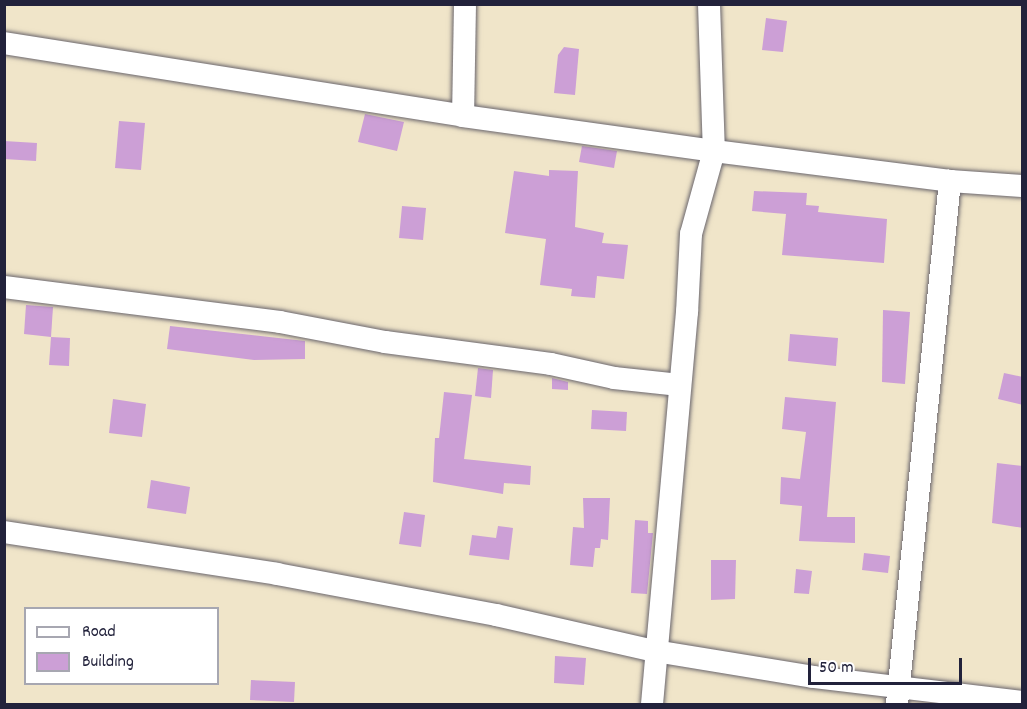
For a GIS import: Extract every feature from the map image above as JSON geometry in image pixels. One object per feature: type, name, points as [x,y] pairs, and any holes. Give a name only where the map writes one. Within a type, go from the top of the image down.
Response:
[{"type":"street","points":[[463,116],[465,4]]},
{"type":"street","points":[[652,705],[691,234],[714,151],[709,4]]},
{"type":"street","points":[[4,43],[463,116],[950,181],[1023,186]]},
{"type":"street","points":[[898,696],[950,181]]},
{"type":"street","points":[[4,287],[280,322],[385,342],[550,364],[614,378],[680,385]]},
{"type":"street","points":[[4,532],[289,576],[496,615],[655,651],[898,696],[1023,702]]},
{"type":"building","points":[[766,18],[787,21],[783,52],[762,50]]},
{"type":"building","points":[[564,47],[579,49],[575,95],[554,93],[558,55]]},
{"type":"building","points":[[365,114],[404,122],[397,151],[358,142]]},
{"type":"building","points":[[119,121],[145,123],[141,170],[115,168]]},
{"type":"building","points":[[4,141],[37,143],[36,161],[4,159]]},
{"type":"building","points":[[582,146],[617,151],[614,168],[579,162]]},
{"type":"building","points":[[549,170],[578,171],[575,227],[604,233],[602,243],[628,245],[624,279],[597,276],[595,298],[571,296],[572,289],[540,285],[546,239],[505,233],[514,171],[549,176]]},
{"type":"building","points":[[754,191],[807,193],[806,205],[819,206],[818,212],[887,219],[884,263],[782,255],[786,214],[752,211]]},
{"type":"building","points":[[402,206],[426,208],[423,240],[399,238]]},
{"type":"building","points":[[26,305],[53,307],[51,337],[24,334]]},
{"type":"building","points":[[883,310],[910,312],[905,384],[882,382]]},
{"type":"building","points":[[170,326],[305,341],[305,359],[254,360],[167,349]]},
{"type":"building","points":[[790,334],[838,338],[836,366],[788,361]]},
{"type":"building","points":[[51,337],[70,338],[69,366],[49,365]]},
{"type":"building","points":[[478,368],[493,370],[491,398],[475,396]]},
{"type":"building","points":[[1004,373],[1023,377],[1023,405],[998,399]]},
{"type":"building","points":[[552,378],[568,382],[568,390],[552,389]]},
{"type":"building","points":[[444,392],[472,395],[464,459],[531,466],[530,485],[504,483],[503,494],[433,482],[435,438],[439,438]]},
{"type":"building","points":[[785,397],[836,402],[827,517],[855,517],[855,543],[799,541],[802,506],[780,504],[781,477],[800,479],[806,432],[782,429]]},
{"type":"building","points":[[113,399],[146,404],[142,437],[109,433]]},
{"type":"building","points":[[592,410],[627,412],[626,431],[591,429]]},
{"type":"building","points":[[997,463],[1023,466],[1023,528],[992,523]]},
{"type":"building","points":[[151,480],[190,487],[186,514],[147,508]]},
{"type":"building","points":[[583,498],[610,498],[608,540],[601,539],[600,548],[595,548],[593,567],[570,565],[573,527],[584,528]]},
{"type":"building","points":[[404,512],[425,515],[421,547],[399,544]]},
{"type":"building","points":[[635,520],[648,521],[648,533],[653,533],[647,594],[631,593]]},
{"type":"building","points":[[498,526],[513,528],[509,560],[469,555],[472,535],[496,538]]},
{"type":"building","points":[[864,553],[890,556],[888,573],[862,570]]},
{"type":"building","points":[[711,560],[736,560],[735,599],[711,600]]},
{"type":"building","points":[[796,569],[812,571],[809,594],[794,593]]},
{"type":"building","points":[[555,656],[586,658],[584,685],[554,683]]},
{"type":"building","points":[[251,680],[295,682],[294,702],[250,700]]}]
